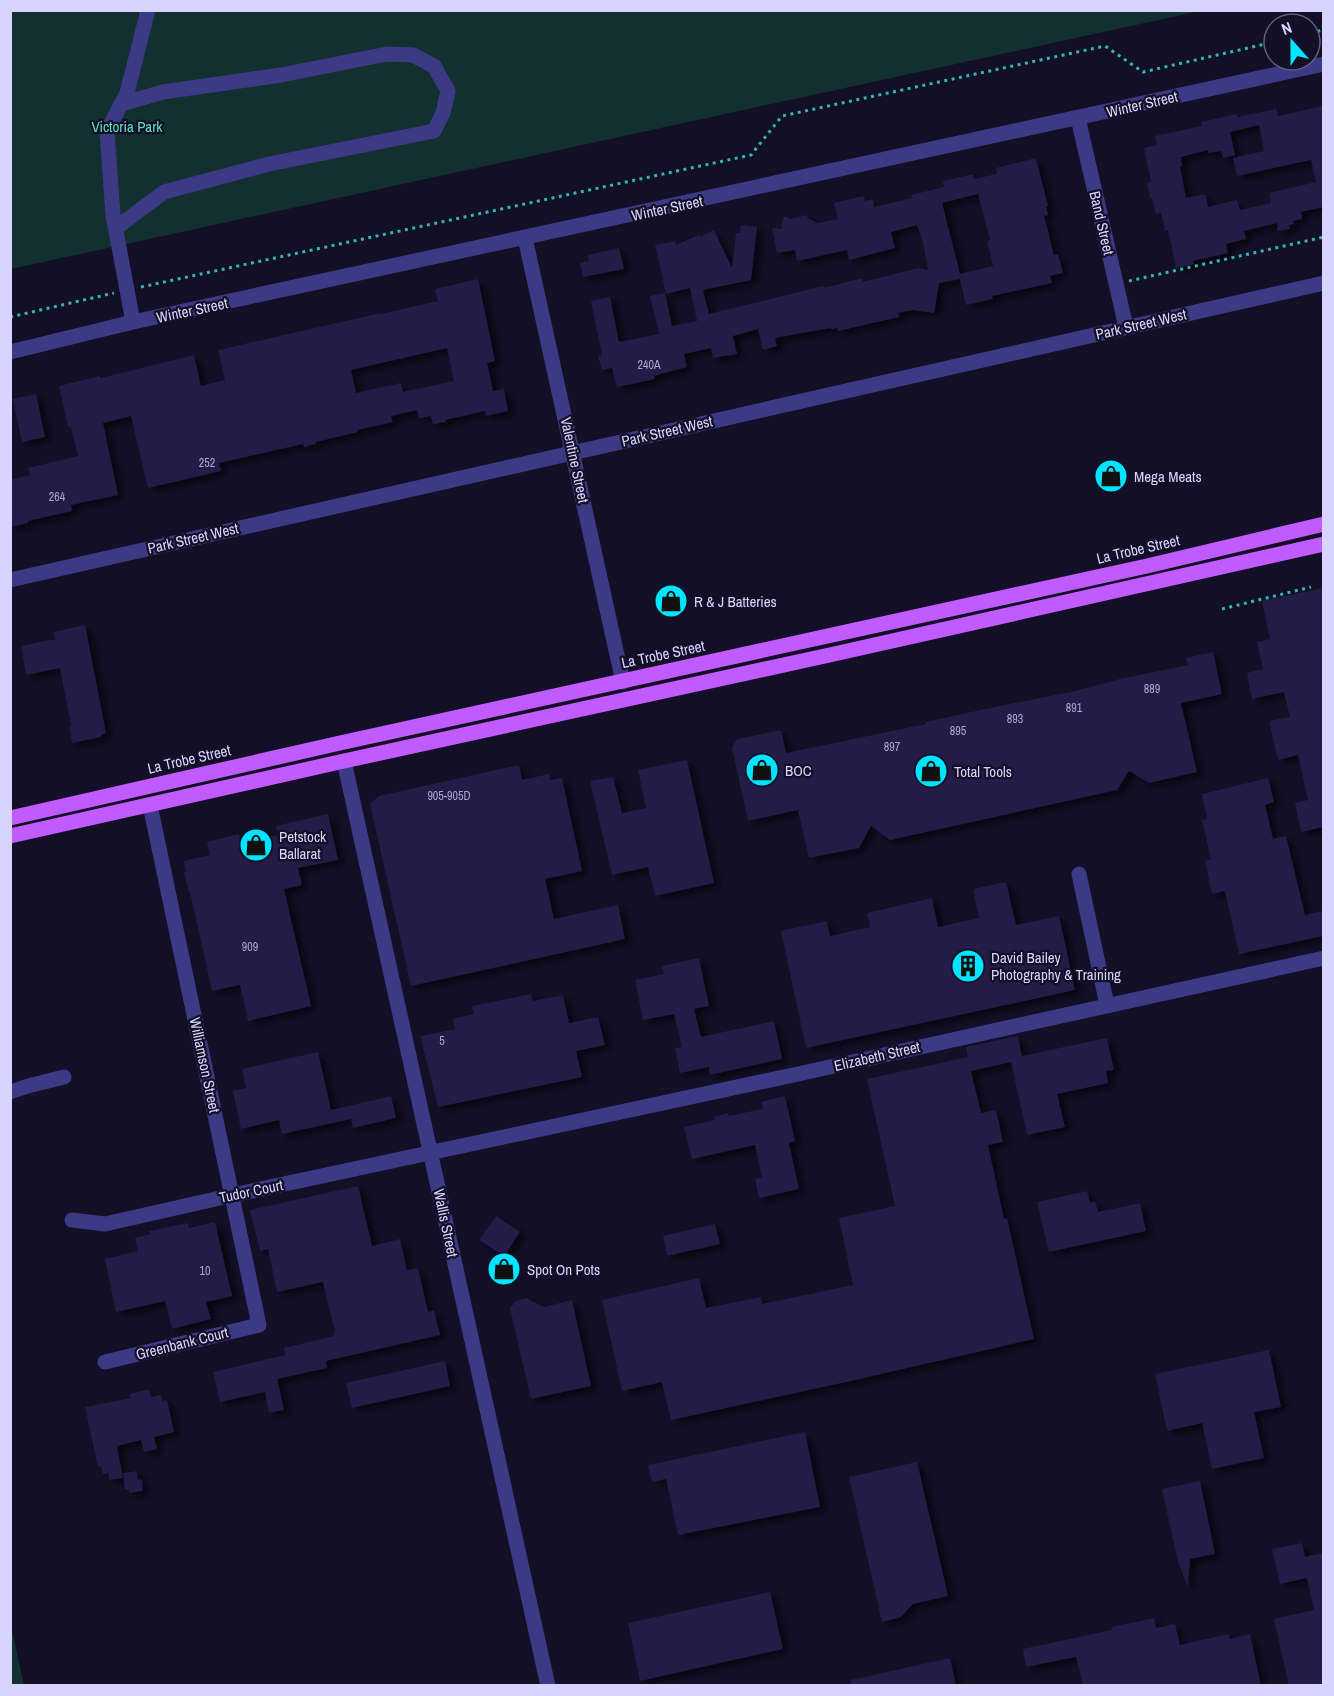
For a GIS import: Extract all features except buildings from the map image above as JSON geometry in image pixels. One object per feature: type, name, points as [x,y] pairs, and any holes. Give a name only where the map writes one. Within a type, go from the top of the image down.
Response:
[{"type":"main road","name":"La Trobe Street","points":[[10,818],[340,742],[1147,566],[1323,524]]},
{"type":"main road","points":[[10,836],[1323,544]]},
{"type":"main road","points":[[623,682],[627,699]]},
{"type":"main road","points":[[340,742],[344,761]]},
{"type":"main road","points":[[146,787],[150,805]]},
{"type":"street","points":[[133,322],[113,215],[107,130],[127,93],[148,10]]},
{"type":"street","points":[[116,228],[164,192],[269,164],[434,131],[443,113],[448,91],[434,66],[413,55],[387,54],[281,75],[164,92],[121,104]]},
{"type":"street","name":"Winter Street","points":[[10,352],[133,322],[1323,64]]},
{"type":"street","name":"Band Street","points":[[1078,118],[1126,327]]},
{"type":"street","name":"Valentine Street","points":[[525,238],[623,682]]},
{"type":"street","name":"Park Street West","points":[[10,580],[1323,283]]},
{"type":"street","name":"Wallis Street","points":[[344,761],[548,1686]]},
{"type":"street","name":"Williamson Street","points":[[150,805],[259,1325]]},
{"type":"street","points":[[1079,874],[1107,1005]]},
{"type":"street","name":"Elizabeth Street","points":[[431,1153],[1323,958]]},
{"type":"street","points":[[10,1092],[64,1077]]},
{"type":"street","name":"Tudor Court","points":[[72,1220],[105,1224],[431,1153]]},
{"type":"street","name":"Greenbank Court","points":[[105,1362],[259,1325]]},
{"type":"path","points":[[10,317],[751,155],[782,116],[1044,59],[1105,46],[1143,72],[1262,45]]},
{"type":"path","points":[[1116,284],[1323,237]]},
{"type":"path","points":[[1222,609],[1311,587]]},
{"type":"green space","name":"Victoria Park","points":[[11,10],[1200,11],[11,269]]},
{"type":"green space","points":[[11,1626],[24,1685],[11,1685]]},
{"type":"place","name":"Mega Meats","points":[[1111,476]]},
{"type":"place","name":"R & J Batteries","points":[[671,601]]},
{"type":"place","name":"BOC","points":[[762,770]]},
{"type":"place","name":"Total Tools","points":[[931,771]]},
{"type":"place","name":"Petstock Ballarat","points":[[256,845]]},
{"type":"place","name":"David Bailey Photography & Training","points":[[968,966]]},
{"type":"place","name":"Spot On Pots","points":[[504,1269]]}]
